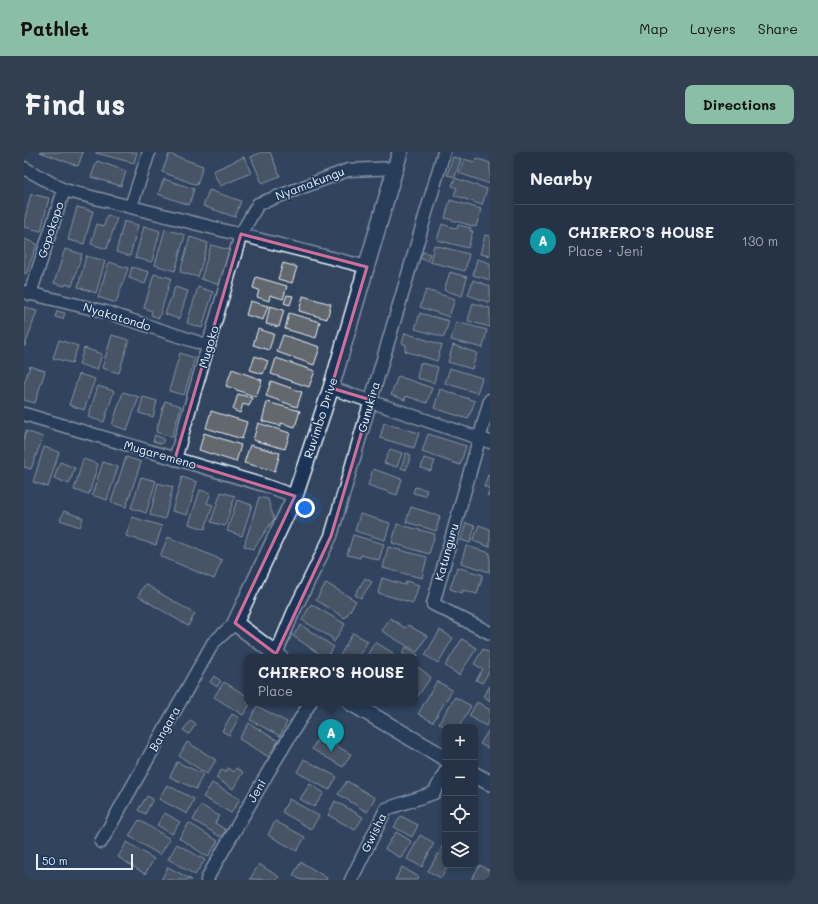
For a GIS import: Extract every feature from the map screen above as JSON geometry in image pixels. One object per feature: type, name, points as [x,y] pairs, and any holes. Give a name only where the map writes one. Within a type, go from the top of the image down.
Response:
[{"type":"street","points":[[130,206],[149,152]]},
{"type":"street","name":"Ruvimbo Drive","points":[[235,622],[295,496],[331,388],[400,152]]},
{"type":"street","name":"Gunukira","points":[[279,654],[293,613],[331,536],[444,152]]},
{"type":"street","points":[[24,168],[64,190],[367,266]]},
{"type":"street","name":"Nyamakungu","points":[[241,234],[258,204],[348,170],[396,168]]},
{"type":"street","name":"Gopokopo","points":[[27,293],[64,190]]},
{"type":"street","name":"Mugoko","points":[[176,459],[241,234]]},
{"type":"street","name":"Nyakatondo","points":[[27,293],[106,312],[209,346]]},
{"type":"street","points":[[331,388],[371,400],[485,440],[490,400]]},
{"type":"street","name":"Mugaremeno","points":[[24,414],[264,485],[295,496]]},
{"type":"street","name":"Katunguru","points":[[485,440],[433,604],[490,633]]},
{"type":"street","points":[[235,622],[275,654]]},
{"type":"street","name":"Bangara","points":[[101,842],[214,643],[235,622]]},
{"type":"street","name":"Jeni","points":[[207,880],[270,769],[308,706]]},
{"type":"street","points":[[356,706],[442,756]]},
{"type":"street","points":[[478,777],[490,783]]},
{"type":"street","name":"Gwisha","points":[[351,880],[386,809],[434,793],[442,778]]},
{"type":"highlighted area","points":[[241,234],[367,267],[331,388],[371,400],[331,536],[276,654],[235,623],[295,496],[175,459]]},
{"type":"building","points":[[40,152],[83,152],[78,166]]},
{"type":"building","points":[[96,152],[137,152],[134,163]]},
{"type":"building","points":[[262,152],[270,152],[280,176],[262,183],[251,157]]},
{"type":"building","points":[[169,154],[203,166],[197,185],[162,172]]},
{"type":"building","points":[[244,157],[251,173],[220,186],[213,171]]},
{"type":"building","points":[[453,157],[461,159],[455,177],[447,175]]},
{"type":"building","points":[[476,158],[490,163],[490,184],[459,173],[464,159],[475,162]]},
{"type":"building","points":[[97,161],[126,171],[121,186],[91,177]]},
{"type":"building","points":[[455,178],[487,189],[482,205],[454,195],[457,188],[452,186]]},
{"type":"building","points":[[164,179],[194,189],[189,205],[158,194]]},
{"type":"building","points":[[209,190],[241,201],[235,217],[203,206]]},
{"type":"building","points":[[31,194],[49,198],[41,231],[24,227]]},
{"type":"building","points":[[450,200],[481,209],[476,227],[445,218]]},
{"type":"building","points":[[77,207],[93,211],[84,244],[68,240]]},
{"type":"building","points":[[107,215],[117,218],[107,249],[91,244],[97,224],[104,226]]},
{"type":"building","points":[[124,221],[138,225],[130,256],[116,252]]},
{"type":"building","points":[[442,224],[457,229],[458,225],[471,228],[470,231],[473,231],[468,248],[437,240]]},
{"type":"building","points":[[144,226],[160,231],[152,262],[135,258]]},
{"type":"building","points":[[165,229],[185,235],[175,271],[155,265]]},
{"type":"building","points":[[485,235],[490,236],[490,256],[480,254]]},
{"type":"building","points":[[190,237],[208,243],[198,277],[180,272]]},
{"type":"building","points":[[24,239],[37,244],[26,274],[24,273]]},
{"type":"building","points":[[211,245],[230,250],[220,285],[201,279]]},
{"type":"building","points":[[434,245],[469,254],[465,271],[430,262]]},
{"type":"building","points":[[65,249],[82,254],[72,286],[54,283]]},
{"type":"building","points":[[423,252],[430,254],[427,261],[420,258]]},
{"type":"building","points":[[86,256],[105,261],[96,293],[78,287]]},
{"type":"building","points":[[477,259],[490,263],[490,280],[473,275]]},
{"type":"building","points":[[109,262],[128,268],[116,303],[98,297]]},
{"type":"building","points":[[283,263],[297,267],[292,283],[278,279]]},
{"type":"building","points":[[132,267],[149,272],[145,284],[129,278]]},
{"type":"building","points":[[450,272],[467,277],[462,296],[444,290]]},
{"type":"building","points":[[154,274],[171,278],[159,318],[151,315],[152,311],[144,308]]},
{"type":"building","points":[[256,277],[287,286],[283,299],[270,295],[269,301],[257,297],[259,290],[253,288]]},
{"type":"building","points":[[473,280],[490,286],[490,303],[468,295]]},
{"type":"building","points":[[175,287],[188,291],[179,319],[165,314]]},
{"type":"building","points":[[198,287],[213,292],[202,328],[187,323]]},
{"type":"building","points":[[426,290],[455,299],[449,317],[420,307]]},
{"type":"building","points":[[287,295],[293,296],[290,305],[284,303]]},
{"type":"building","points":[[303,296],[331,304],[327,319],[299,311]]},
{"type":"building","points":[[250,301],[268,306],[263,320],[246,315]]},
{"type":"building","points":[[473,303],[490,308],[490,327],[468,321]]},
{"type":"building","points":[[270,306],[284,310],[279,327],[266,324]]},
{"type":"building","points":[[24,307],[37,311],[25,346],[24,346]]},
{"type":"building","points":[[57,311],[65,313],[63,319],[55,317]]},
{"type":"building","points":[[289,313],[320,322],[316,338],[285,329]]},
{"type":"building","points":[[420,313],[449,321],[444,337],[415,329]]},
{"type":"building","points":[[456,322],[487,330],[483,348],[451,340]]},
{"type":"building","points":[[258,329],[274,334],[269,350],[253,345]]},
{"type":"building","points":[[405,333],[442,345],[437,361],[405,351],[406,345],[402,343]]},
{"type":"building","points":[[112,335],[129,340],[119,373],[102,368]]},
{"type":"building","points":[[283,335],[320,347],[314,365],[277,352]]},
{"type":"building","points":[[59,340],[78,346],[72,363],[53,358]]},
{"type":"building","points":[[453,345],[477,353],[472,369],[448,362]]},
{"type":"building","points":[[84,348],[102,354],[97,370],[79,364]]},
{"type":"building","points":[[180,353],[195,358],[184,395],[169,391]]},
{"type":"building","points":[[255,356],[268,361],[263,374],[250,370]]},
{"type":"building","points":[[276,358],[315,371],[309,387],[271,374]]},
{"type":"building","points":[[420,363],[438,367],[434,383],[417,378]]},
{"type":"building","points":[[30,366],[45,371],[35,403],[24,400],[24,384]]},
{"type":"building","points":[[450,368],[482,378],[477,393],[445,383]]},
{"type":"building","points":[[232,369],[262,380],[256,397],[226,386]]},
{"type":"building","points":[[79,374],[95,379],[84,410],[69,405]]},
{"type":"building","points":[[398,376],[432,388],[427,403],[406,396],[405,400],[391,395]]},
{"type":"building","points":[[271,381],[302,392],[297,407],[266,396]]},
{"type":"building","points":[[98,386],[114,391],[104,422],[88,417]]},
{"type":"building","points":[[440,389],[475,401],[468,419],[434,408]]},
{"type":"building","points":[[123,392],[139,397],[127,430],[112,425]]},
{"type":"building","points":[[238,394],[252,398],[249,406],[243,404],[240,413],[233,410]]},
{"type":"building","points":[[143,397],[157,401],[153,417],[139,413]]},
{"type":"building","points":[[165,401],[181,406],[172,437],[156,432]]},
{"type":"building","points":[[267,402],[300,411],[295,427],[281,423],[281,426],[262,421]]},
{"type":"building","points":[[211,411],[247,422],[242,439],[206,428]]},
{"type":"building","points":[[258,423],[290,433],[285,449],[253,440]]},
{"type":"building","points":[[384,423],[419,433],[414,448],[380,438]]},
{"type":"building","points":[[26,431],[43,437],[31,469],[24,467],[24,438]]},
{"type":"building","points":[[204,433],[241,445],[236,462],[199,450]]},
{"type":"building","points":[[428,434],[466,446],[460,465],[422,452]]},
{"type":"building","points":[[155,435],[164,439],[162,444],[153,441]]},
{"type":"building","points":[[250,445],[280,453],[275,471],[244,463]]},
{"type":"building","points":[[44,447],[59,452],[48,487],[33,482]]},
{"type":"building","points":[[390,449],[402,453],[397,467],[384,463]]},
{"type":"building","points":[[406,453],[411,455],[406,470],[401,468]]},
{"type":"building","points":[[126,457],[141,462],[126,507],[111,502]]},
{"type":"building","points":[[424,458],[435,461],[431,471],[421,468]]},
{"type":"building","points":[[83,459],[98,464],[89,494],[74,490]]},
{"type":"building","points":[[60,462],[75,468],[69,484],[54,478]]},
{"type":"building","points":[[103,462],[118,467],[107,500],[92,495]]},
{"type":"building","points":[[373,469],[402,479],[397,495],[368,485]]},
{"type":"building","points":[[488,475],[490,476],[490,489],[484,486]]},
{"type":"building","points":[[141,477],[156,481],[146,513],[131,508]]},
{"type":"building","points":[[182,477],[197,482],[187,515],[172,511]]},
{"type":"building","points":[[158,483],[173,487],[165,519],[150,515]]},
{"type":"building","points":[[415,487],[427,490],[425,496],[413,493]]},
{"type":"building","points":[[490,489],[490,496],[487,495]]},
{"type":"building","points":[[200,490],[211,493],[207,503],[213,505],[205,529],[189,524]]},
{"type":"building","points":[[221,492],[235,496],[225,526],[211,522]]},
{"type":"building","points":[[259,497],[268,499],[274,519],[253,549],[244,546]]},
{"type":"building","points":[[237,500],[252,505],[242,536],[227,531]]},
{"type":"building","points":[[411,507],[440,516],[436,531],[406,522]]},
{"type":"building","points":[[64,511],[83,518],[80,527],[60,520]]},
{"type":"building","points":[[360,514],[390,523],[385,540],[355,531]]},
{"type":"building","points":[[132,517],[162,526],[156,545],[126,536]]},
{"type":"building","points":[[466,523],[475,526],[470,543],[461,540]]},
{"type":"building","points":[[397,524],[435,534],[429,554],[392,543]]},
{"type":"building","points":[[479,525],[490,529],[490,547],[473,541]]},
{"type":"building","points":[[353,535],[384,544],[379,560],[361,555],[360,558],[347,555]]},
{"type":"building","points":[[168,537],[222,560],[214,579],[160,556]]},
{"type":"building","points":[[466,546],[490,553],[490,572],[461,563]]},
{"type":"building","points":[[388,547],[427,557],[422,578],[383,568]]},
{"type":"building","points":[[457,567],[483,575],[477,594],[463,590],[462,593],[450,589]]},
{"type":"building","points":[[365,578],[372,582],[361,598],[355,595]]},
{"type":"building","points":[[382,578],[405,585],[406,581],[419,585],[413,603],[378,593]]},
{"type":"building","points":[[326,583],[356,601],[345,618],[316,600]]},
{"type":"building","points":[[145,584],[195,614],[188,626],[138,596]]},
{"type":"building","points":[[311,604],[345,624],[334,642],[332,638],[302,620]]},
{"type":"building","points":[[390,618],[405,628],[408,625],[427,636],[417,652],[382,631]]},
{"type":"building","points":[[301,625],[334,647],[329,654],[320,654],[293,636]]},
{"type":"building","points":[[440,630],[453,638],[438,663],[425,655]]},
{"type":"building","points":[[353,633],[368,641],[360,654],[341,654]]},
{"type":"building","points":[[462,639],[477,648],[459,675],[445,666]]},
{"type":"building","points":[[375,642],[393,653],[392,654],[368,654]]},
{"type":"building","points":[[406,647],[416,654],[404,654],[402,653]]},
{"type":"building","points":[[483,649],[490,653],[490,670],[482,683],[476,680],[483,669],[474,664]]},
{"type":"building","points":[[418,667],[431,677],[418,696]]},
{"type":"building","points":[[214,676],[221,681],[217,687],[210,682]]},
{"type":"building","points":[[437,681],[452,690],[433,722],[418,714]]},
{"type":"building","points":[[224,682],[244,694],[244,706],[249,706],[243,715],[214,697]]},
{"type":"building","points":[[490,686],[490,701],[483,696]]},
{"type":"building","points":[[455,697],[471,706],[461,724],[442,725],[439,723]]},
{"type":"building","points":[[477,702],[490,710],[490,719],[486,726],[469,716]]},
{"type":"building","points":[[257,706],[287,722],[280,736],[250,720]]},
{"type":"building","points":[[232,714],[239,718],[229,735],[222,731]]},
{"type":"building","points":[[191,720],[196,724],[189,734],[183,730]]},
{"type":"building","points":[[249,723],[278,741],[269,757],[239,739]]},
{"type":"building","points":[[490,728],[490,749],[480,744]]},
{"type":"building","points":[[319,736],[351,754],[343,767],[312,749]]},
{"type":"building","points":[[187,742],[216,760],[207,774],[179,756]]},
{"type":"building","points":[[304,759],[337,777],[329,790],[297,772]]},
{"type":"building","points":[[177,762],[203,774],[196,789],[170,777]]},
{"type":"building","points":[[228,768],[234,772],[236,768],[243,772],[233,789],[216,778],[221,770],[226,772]]},
{"type":"building","points":[[347,781],[375,798],[367,812],[338,794]]},
{"type":"building","points":[[212,783],[240,799],[231,813],[203,797]]},
{"type":"building","points":[[310,784],[324,793],[314,807],[300,799]]},
{"type":"building","points":[[167,785],[194,799],[187,814],[159,799]]},
{"type":"building","points":[[147,796],[153,799],[145,814],[138,810]]},
{"type":"building","points":[[289,799],[319,816],[311,829],[282,812]]},
{"type":"building","points":[[335,801],[363,817],[355,830],[328,815]]},
{"type":"building","points":[[201,805],[219,816],[215,823],[226,830],[221,837],[193,820]]},
{"type":"building","points":[[165,813],[180,822],[172,834],[157,825]]},
{"type":"building","points":[[401,816],[418,825],[412,837],[394,827]]},
{"type":"building","points":[[139,820],[170,839],[160,855],[129,836]]},
{"type":"building","points":[[275,821],[305,837],[297,851],[268,835]]},
{"type":"building","points":[[189,823],[218,841],[208,857],[179,838]]},
{"type":"building","points":[[396,832],[411,841],[401,858],[385,849]]},
{"type":"building","points":[[420,835],[434,843],[422,867],[407,859]]},
{"type":"building","points":[[127,842],[154,859],[145,874],[118,857]]},
{"type":"building","points":[[177,844],[205,860],[195,875],[168,859]]},
{"type":"building","points":[[442,847],[442,868],[447,868],[441,878],[428,871]]},
{"type":"building","points":[[301,862],[327,878],[326,880],[301,880],[293,875]]},
{"type":"building","points":[[259,864],[279,877],[277,880],[250,879]]},
{"type":"building","points":[[480,865],[490,871],[490,880],[471,880]]},
{"type":"building","points":[[168,867],[192,880],[161,880]]},
{"type":"building","points":[[402,867],[419,877],[417,880],[395,880]]},
{"type":"place","name":"CHIRERO'S HOUSE","points":[[331,752]]}]
